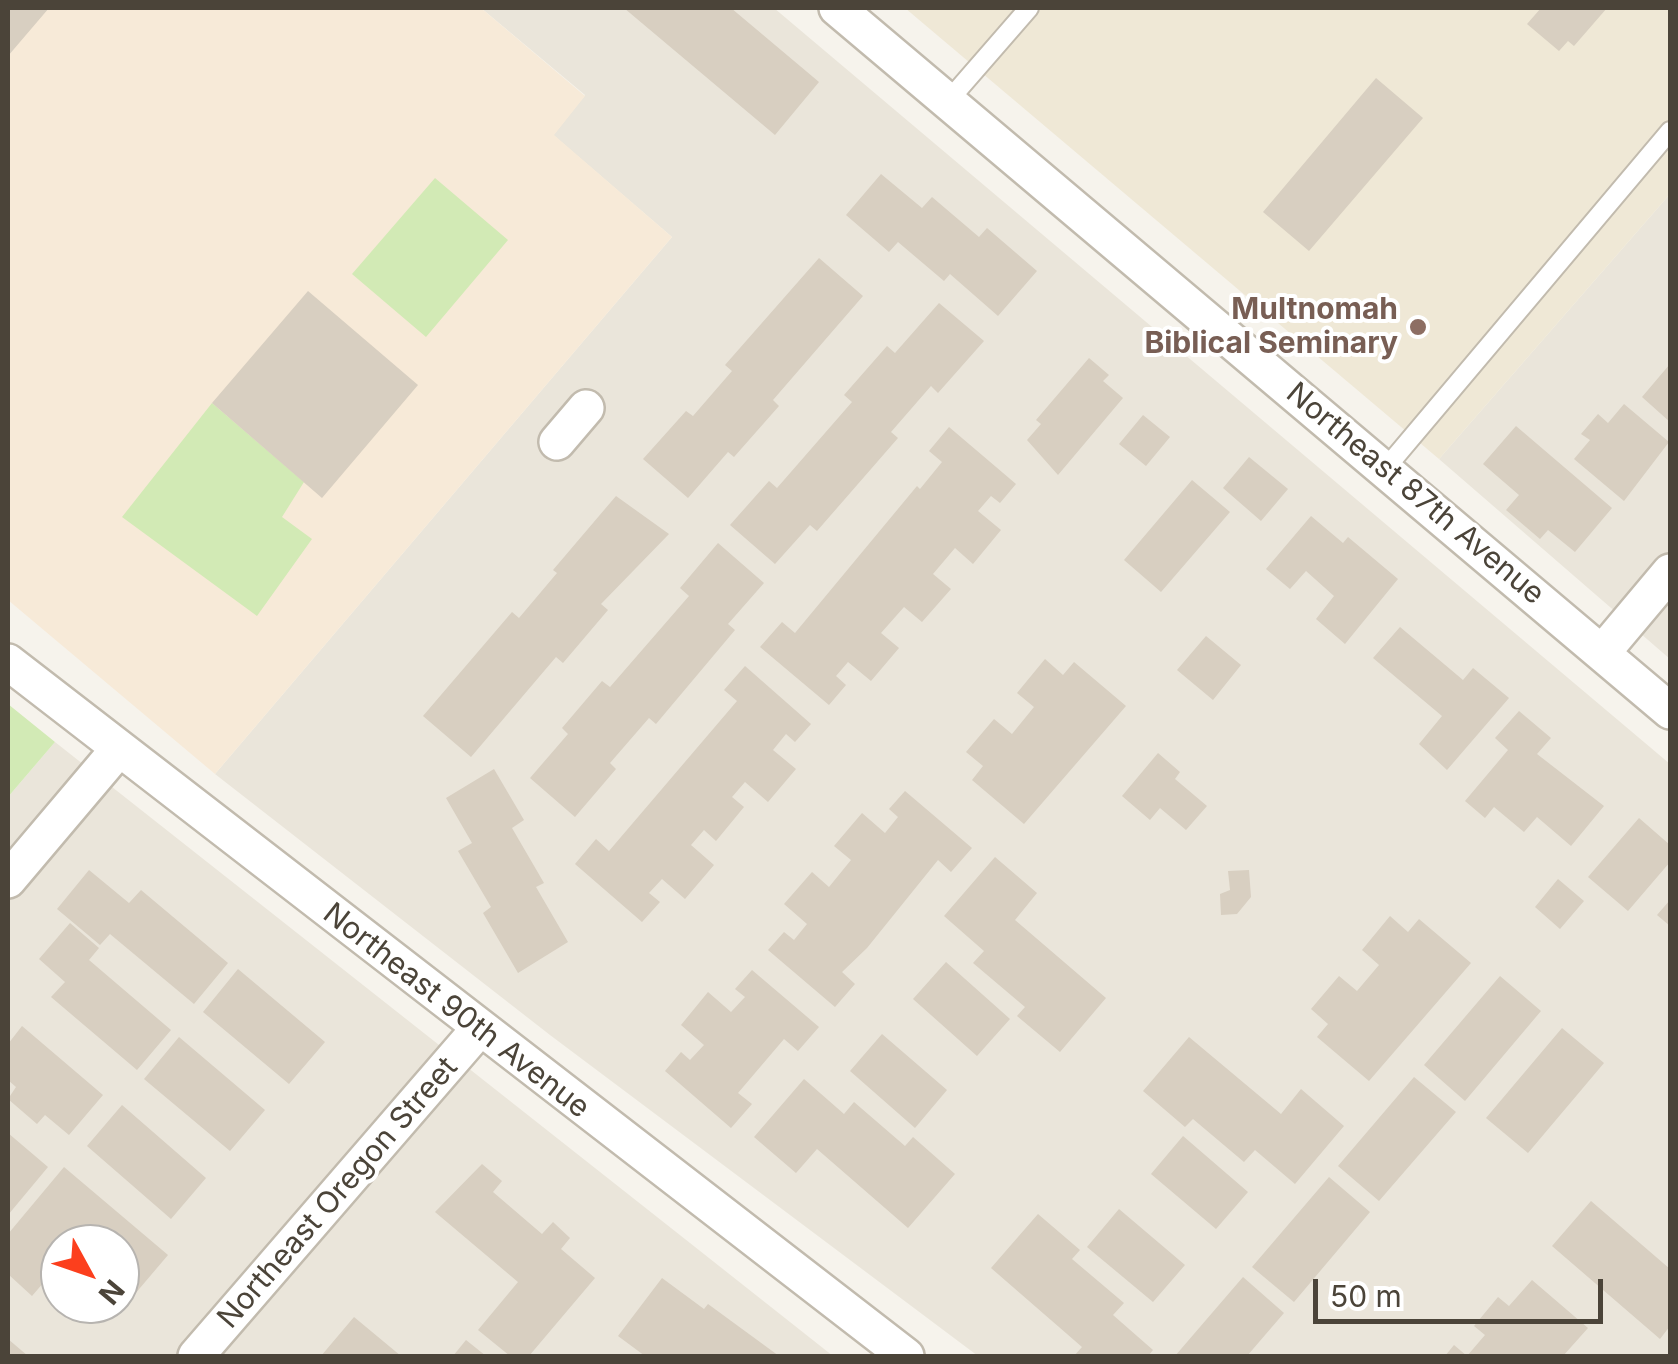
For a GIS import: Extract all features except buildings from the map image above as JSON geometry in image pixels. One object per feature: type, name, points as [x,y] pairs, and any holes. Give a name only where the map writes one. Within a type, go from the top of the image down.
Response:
[{"type":"street","name":"Northeast 87th Avenue","points":[[837,8],[1670,711]]},
{"type":"street","points":[[557,442],[586,408]]},
{"type":"street","points":[[1602,653],[1670,572]]},
{"type":"street","name":"Northeast 90th Avenue","points":[[8,662],[118,751],[906,1356]]},
{"type":"street","points":[[8,880],[118,751]]},
{"type":"street","name":"Northeast Oregon Street","points":[[196,1356],[479,1029]]},
{"type":"lane","points":[[949,100],[1029,8]]},
{"type":"lane","points":[[1386,469],[1670,131]]},
{"type":"shaded area","points":[[8,8],[481,8],[585,96],[554,135],[672,237],[215,774],[8,600]]},
{"type":"shaded area","points":[[481,8],[774,8],[1670,764],[1670,1356],[978,1356],[550,1035],[215,774],[672,237],[553,135],[585,95]]},
{"type":"shaded area","name":"Multnomah Biblical Seminary","points":[[905,8],[1670,8],[1670,194],[1439,459]]},
{"type":"shaded area","points":[[1670,194],[1670,659],[1439,459]]},
{"type":"shaded area","points":[[55,742],[833,1356],[8,1356],[8,797]]},
{"type":"green space","points":[[435,178],[508,240],[426,337],[352,274]]},
{"type":"green space","points":[[212,403],[304,482],[282,517],[312,539],[257,616],[122,517]]},
{"type":"green space","points":[[8,704],[55,742],[8,797]]},
{"type":"place","name":"Multnomah Biblical Seminary","points":[[1418,327]]}]
